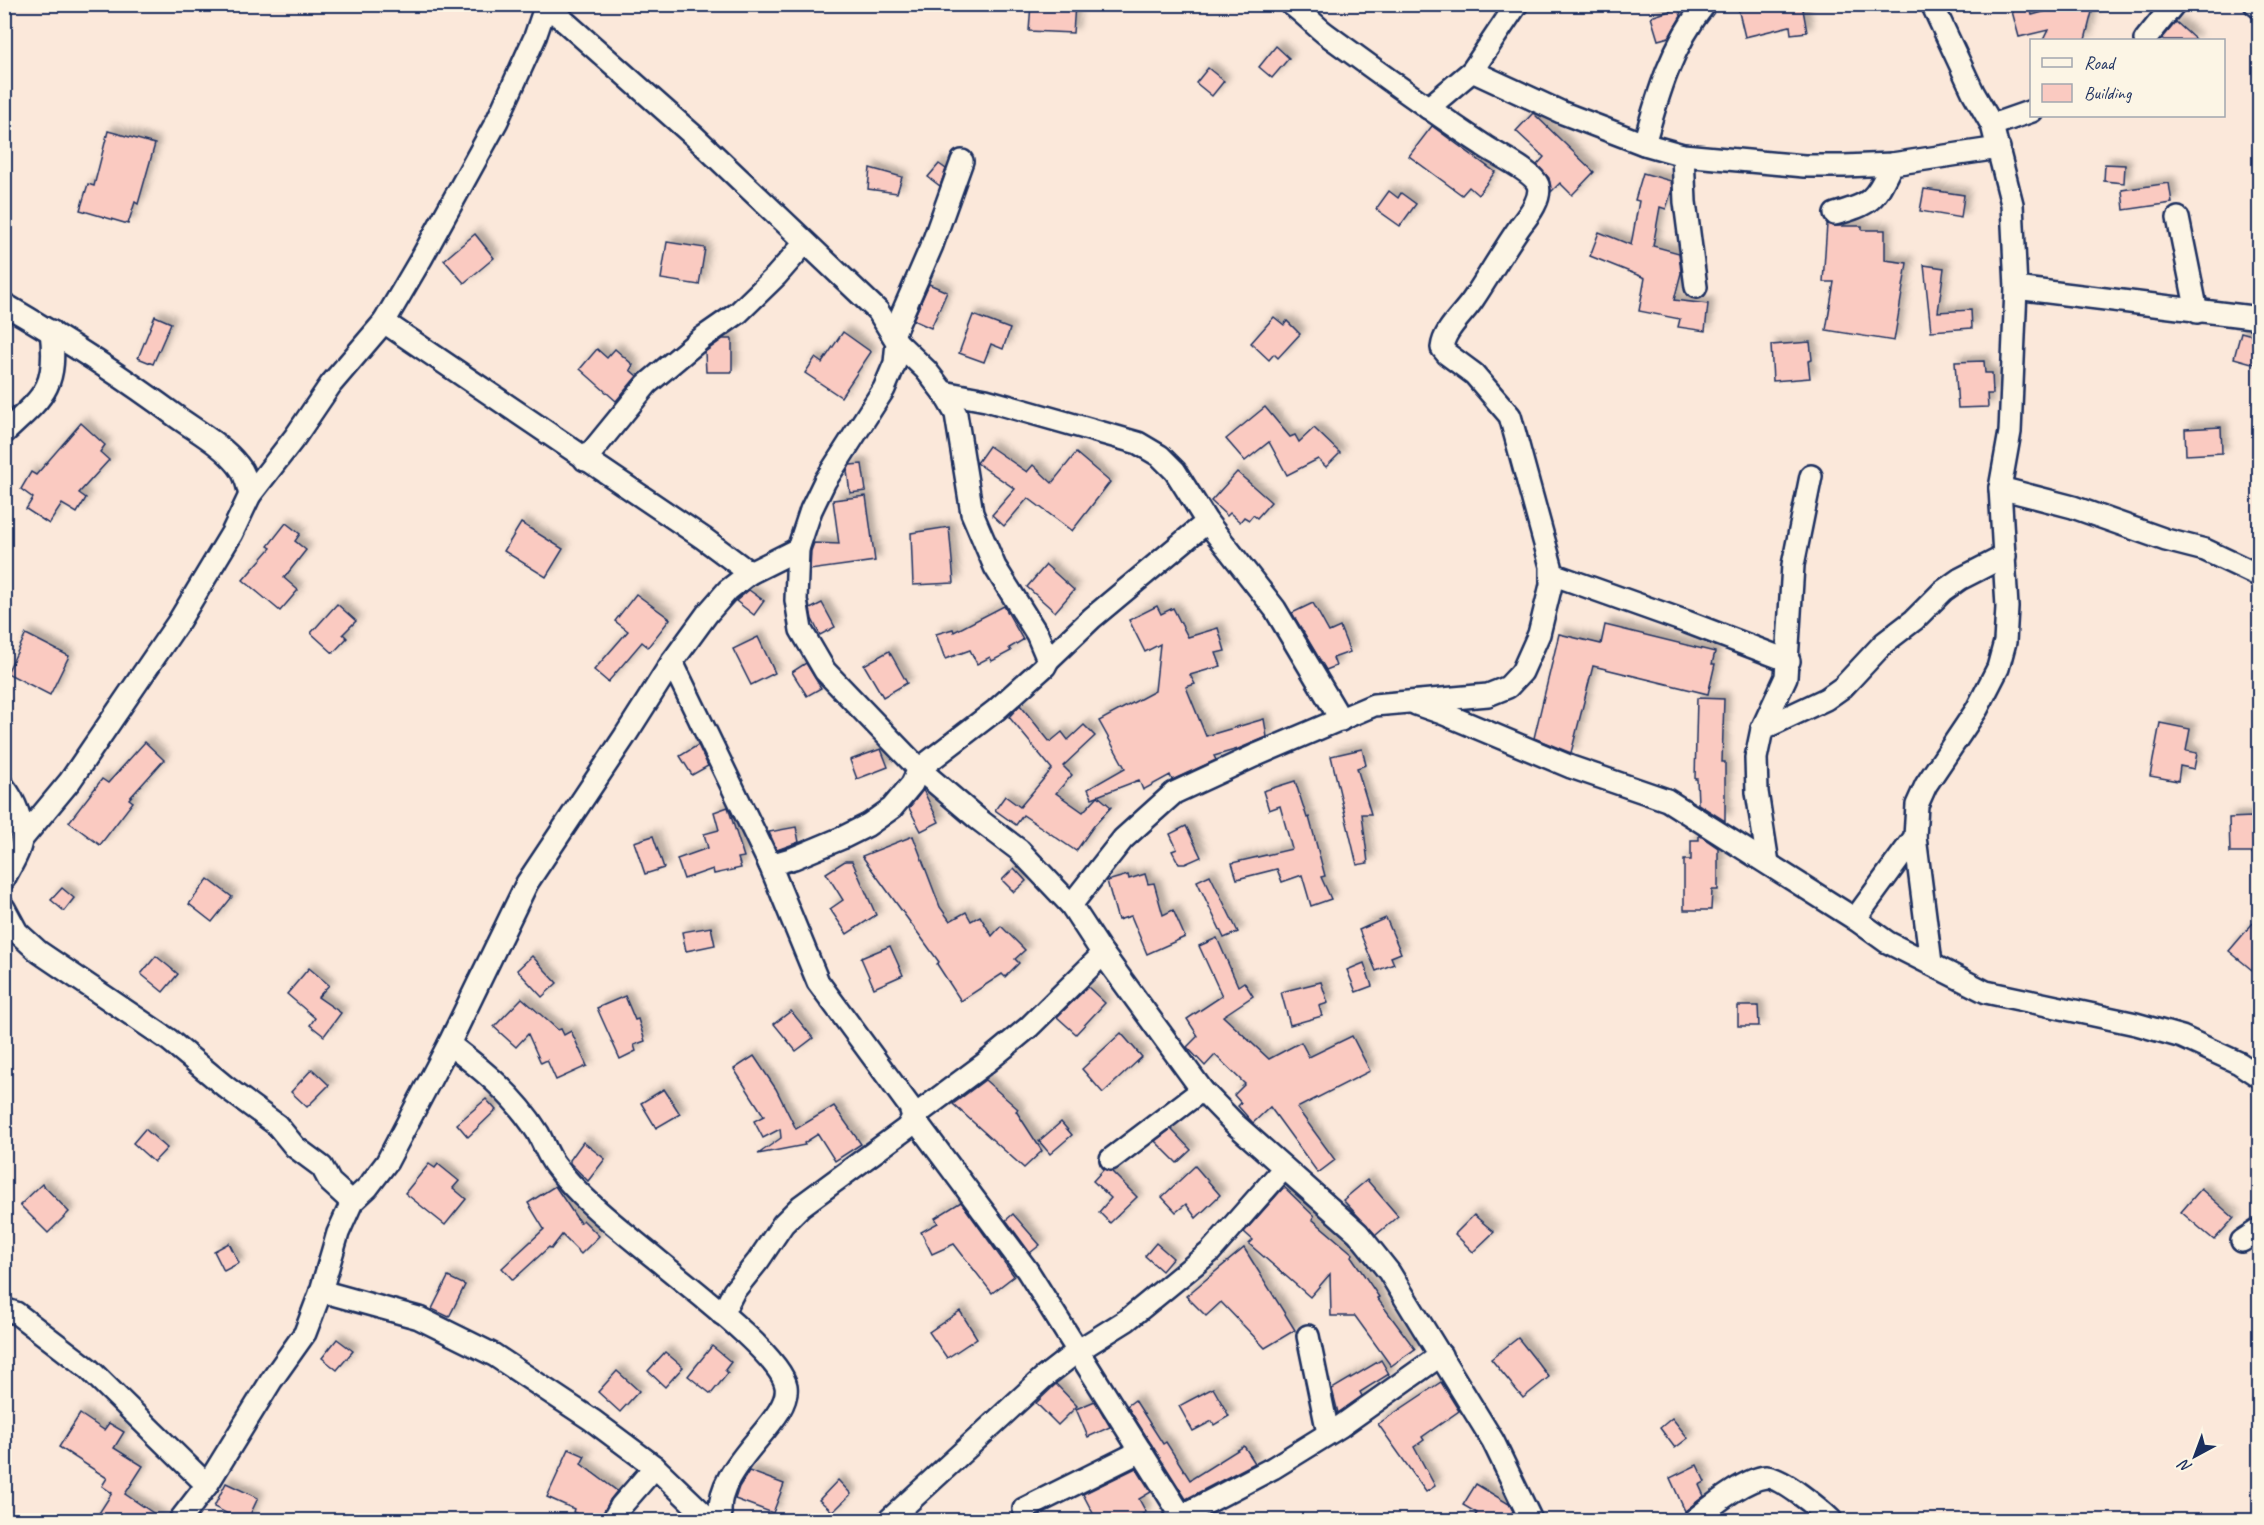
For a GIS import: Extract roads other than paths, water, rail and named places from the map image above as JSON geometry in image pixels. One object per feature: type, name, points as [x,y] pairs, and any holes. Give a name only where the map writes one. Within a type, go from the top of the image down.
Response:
[{"type":"street","points":[[1071,905],[1123,839],[1174,793],[1374,705],[1500,692],[1515,681],[1526,664],[1539,634],[1552,574],[1510,416],[1474,375],[1442,348],[1443,341],[1528,216],[1539,194],[1538,185],[1533,178],[1519,168],[1428,108],[1335,40],[1291,4]]},
{"type":"street","points":[[1428,108],[1472,71],[1517,4]]},
{"type":"street","points":[[1644,144],[1672,59],[1689,26],[1705,4]]},
{"type":"street","points":[[1931,963],[1916,837],[1917,806],[1926,785],[1977,709],[1998,668],[2005,642],[2007,607],[2000,489],[2010,432],[2016,288],[2012,204],[1999,148],[1992,125],[1973,92],[1932,4]]},
{"type":"street","points":[[2146,39],[2174,4]]},
{"type":"street","points":[[2255,4],[2259,8]]},
{"type":"street","points":[[4,879],[21,840],[70,781],[180,621],[232,533],[249,495],[295,437],[331,384],[384,322],[496,121],[535,37],[545,5],[694,136],[878,311],[895,339],[944,392],[956,414],[972,513],[995,567],[1037,634],[1048,660]]},
{"type":"street","points":[[1472,71],[1563,113],[1644,144],[1683,155],[1804,166],[1892,164],[1999,148]]},
{"type":"street","points":[[1992,125],[2030,111]]},
{"type":"street","points":[[1683,155],[1686,214],[1696,287]]},
{"type":"street","points":[[962,161],[933,245],[895,339],[895,363],[884,389],[825,481],[811,510],[798,549],[796,600],[801,630],[825,671],[919,769],[1019,850],[1071,905],[1103,954],[1202,1090],[1235,1124],[1358,1233],[1389,1272],[1493,1441],[1531,1521]]},
{"type":"street","points":[[1835,214],[1859,208],[1871,201],[1892,164]]},
{"type":"street","points":[[2178,218],[2197,312]]},
{"type":"street","points":[[585,460],[647,384],[702,338],[738,313],[776,276],[805,243]]},
{"type":"street","points":[[2016,288],[2259,318]]},
{"type":"street","points":[[4,304],[51,331],[131,383],[224,450],[257,463],[274,463]]},
{"type":"street","points":[[384,322],[703,538],[750,573]]},
{"type":"street","points":[[4,433],[36,403],[50,381],[54,358],[51,331]]},
{"type":"street","points":[[944,392],[986,400],[1138,443],[1160,456],[1175,471],[1207,522],[1275,609],[1341,720]]},
{"type":"street","points":[[224,450],[239,466],[246,478],[249,495]]},
{"type":"street","points":[[1767,863],[1757,792],[1756,758],[1762,729],[1782,688],[1789,661],[1793,565],[1811,476]]},
{"type":"street","points":[[2000,489],[2073,507],[2166,540],[2205,549],[2259,576]]},
{"type":"street","points":[[770,865],[815,850],[868,825],[892,808],[904,795],[919,769],[996,710],[1045,666],[1048,660],[1100,611],[1207,522]]},
{"type":"street","points":[[180,1521],[207,1485],[271,1381],[305,1332],[321,1291],[338,1233],[352,1202],[368,1187],[387,1162],[449,1044],[527,883],[672,662],[728,590],[750,573],[798,549]]},
{"type":"street","points":[[1762,729],[1809,708],[1835,693],[1856,675],[1884,644],[1914,620],[1943,591],[1960,579],[2005,556]]},
{"type":"street","points":[[1552,574],[1650,608],[1789,661]]},
{"type":"street","points":[[672,662],[770,865],[818,982],[910,1107],[913,1117],[1028,1270],[1141,1451],[1180,1519],[1273,1468],[1441,1355]]},
{"type":"street","points":[[1409,702],[1442,713],[1571,767],[1667,800],[1856,919],[1887,942],[1986,992],[2136,1024],[2182,1037],[2239,1063],[2259,1077]]},
{"type":"street","points":[[4,787],[11,795],[19,816],[21,840]]},
{"type":"street","points":[[1856,919],[1916,837]]},
{"type":"street","points":[[4,908],[17,932],[39,952],[169,1040],[226,1088],[277,1125],[295,1147],[322,1167],[330,1182],[352,1202]]},
{"type":"street","points":[[722,1314],[734,1291],[759,1261],[783,1224],[795,1212],[907,1128],[913,1117],[1029,1027],[1103,954]]},
{"type":"street","points":[[449,1044],[491,1076],[515,1102],[538,1134],[554,1164],[570,1183],[616,1226],[739,1327],[781,1371],[786,1388],[784,1402],[778,1414],[747,1452],[726,1485],[719,1512],[721,1521]]},
{"type":"street","points":[[1112,1159],[1202,1090]]},
{"type":"street","points":[[890,1521],[987,1427],[1043,1377],[1079,1350],[1127,1320],[1210,1252],[1284,1168]]},
{"type":"street","points":[[2242,1241],[2259,1229]]},
{"type":"street","points":[[321,1291],[419,1318],[494,1355],[592,1420],[655,1467],[710,1521]]},
{"type":"street","points":[[4,1309],[16,1313],[89,1369],[207,1485]]},
{"type":"street","points":[[1308,1336],[1328,1432]]},
{"type":"street","points":[[1024,1509],[1141,1451]]},
{"type":"street","points":[[613,1521],[621,1506],[655,1467]]},
{"type":"street","points":[[1694,1521],[1744,1485],[1766,1477],[1780,1480],[1818,1508],[1831,1521]]}]
